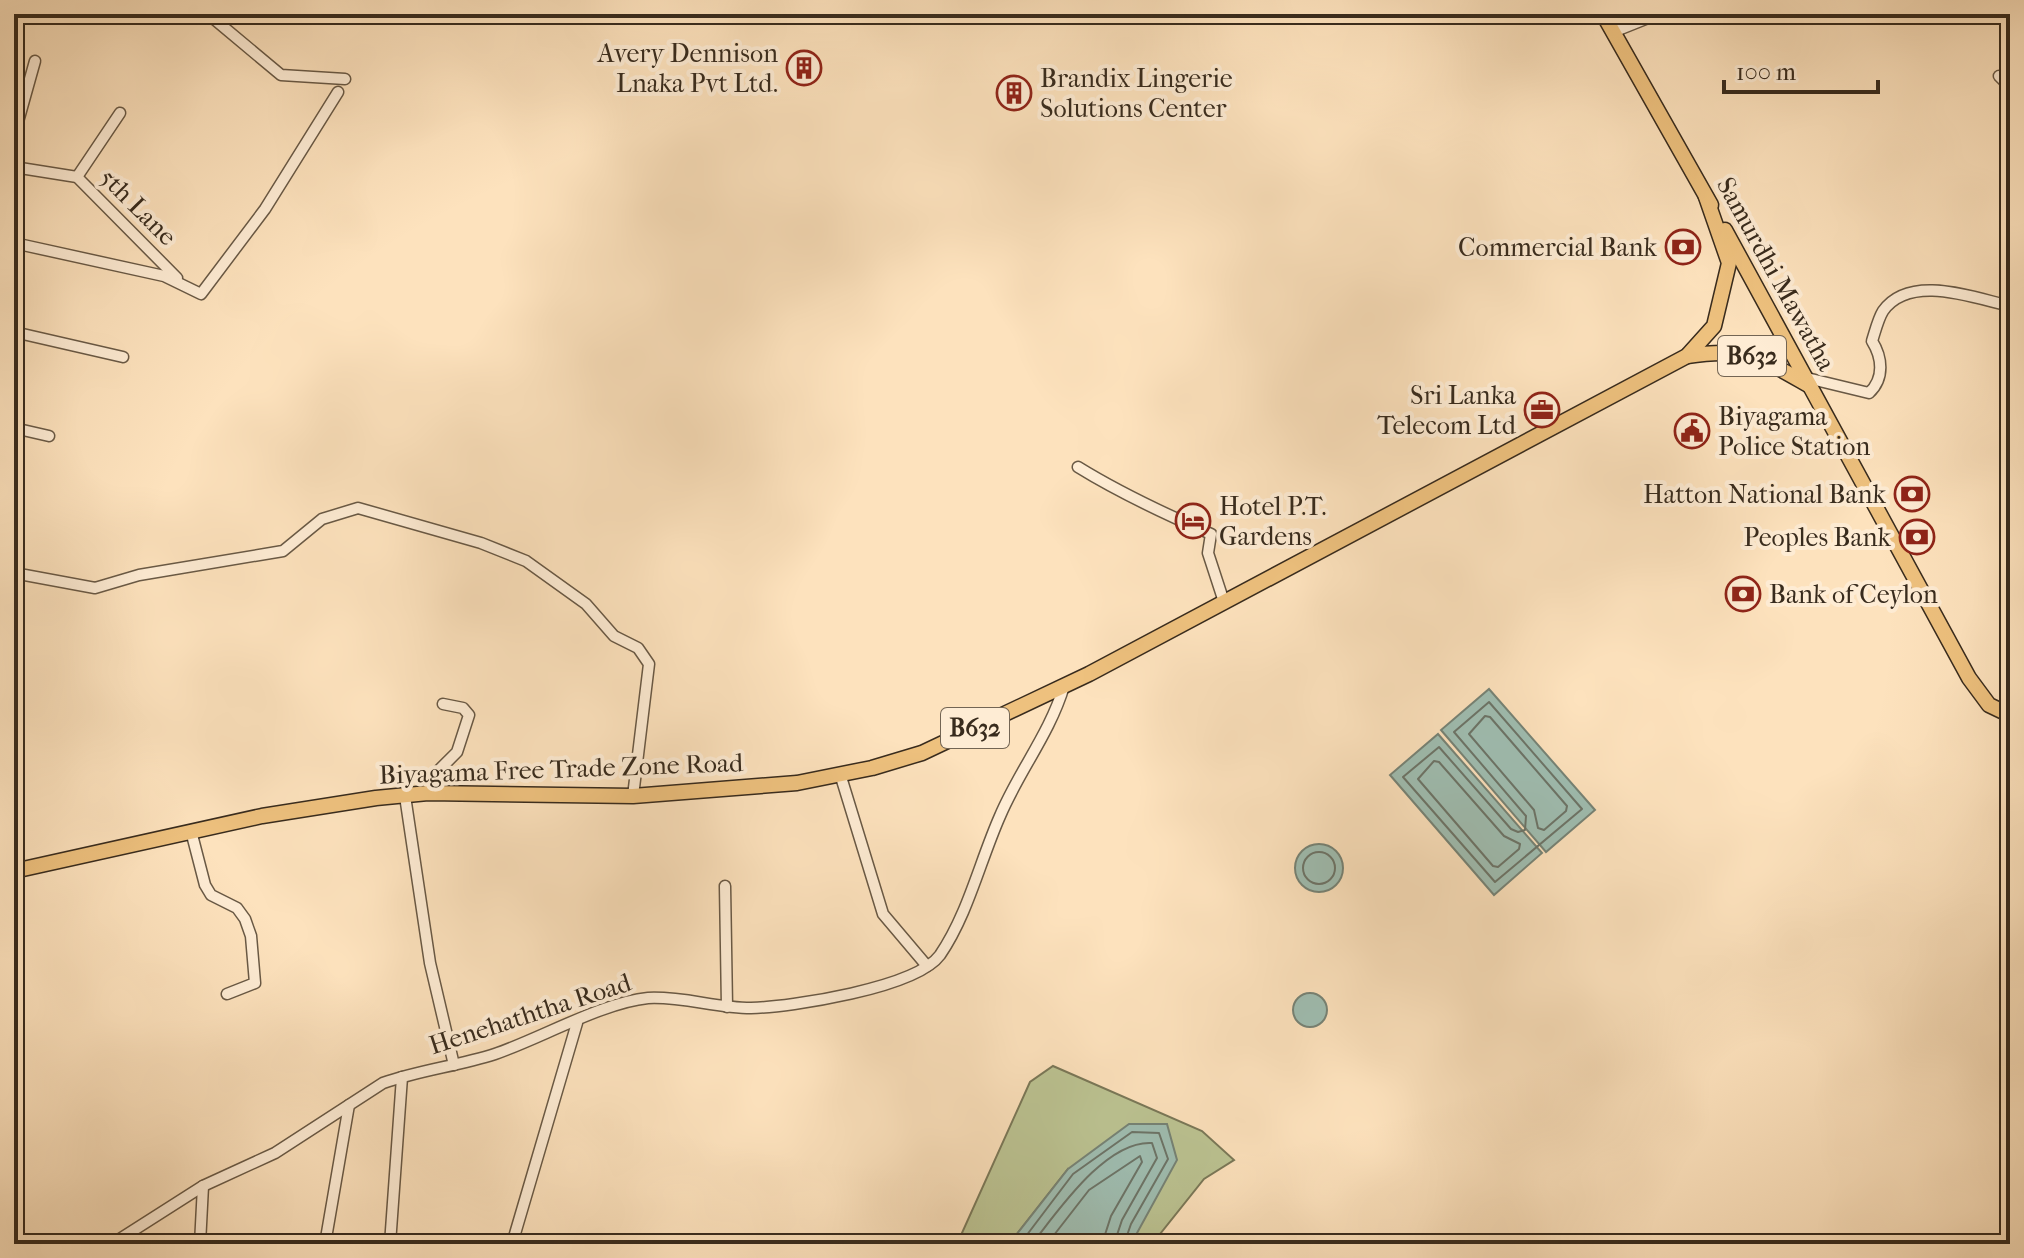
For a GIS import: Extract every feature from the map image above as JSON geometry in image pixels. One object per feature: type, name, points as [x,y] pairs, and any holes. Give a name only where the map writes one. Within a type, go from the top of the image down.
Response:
[{"type":"main road","name":"Samurdhi Mawatha","points":[[1603,14],[1809,382],[1969,678],[1989,705],[2010,715]]},
{"type":"main road","name":"Biyagama Free Trade Zone Road","points":[[1687,356],[1714,326],[1729,263],[1706,197]]},
{"type":"main road","name":"Biyagama Free Trade Zone Road","points":[[14,871],[312,807],[428,793],[633,796],[841,777],[922,753],[1064,686],[1687,356],[1725,350],[1762,358],[1809,382]]},
{"type":"street","points":[[208,14],[281,75],[345,79]]},
{"type":"street","points":[[1613,32],[1658,14]]},
{"type":"street","points":[[14,136],[35,61]]},
{"type":"street","points":[[1999,76],[2010,87]]},
{"type":"street","points":[[14,243],[178,280],[201,294],[265,209],[338,92]]},
{"type":"street","points":[[77,177],[120,113]]},
{"type":"street","name":"5th Lane","points":[[14,167],[77,177],[178,280]]},
{"type":"street","points":[[1809,382],[1869,393],[1881,370],[1881,355],[1872,341],[1883,310],[1909,292],[1939,291],[2010,306]]},
{"type":"street","points":[[14,332],[123,357]]},
{"type":"street","points":[[14,428],[49,436]]},
{"type":"street","points":[[1078,467],[1143,500],[1154,510],[1211,534],[1208,553],[1224,602]]},
{"type":"street","points":[[14,573],[95,588],[139,575],[283,551],[322,519],[358,508],[481,543],[526,561],[586,604],[614,636],[638,648],[649,664],[633,796]]},
{"type":"street","name":"Henehaththa Road","points":[[112,1244],[203,1186],[275,1153],[383,1083],[454,1065],[577,1023],[624,1003],[648,998],[753,1008],[889,985],[927,966],[939,957],[955,925],[999,817],[1054,718],[1064,686]]},
{"type":"street","points":[[428,793],[436,773],[457,752],[469,715],[463,708],[443,704]]},
{"type":"street","points":[[841,777],[883,914],[927,966]]},
{"type":"street","points":[[405,796],[430,963],[454,1065]]},
{"type":"street","points":[[191,831],[205,885],[211,895],[237,908],[251,936],[258,976],[255,983],[227,994]]},
{"type":"street","points":[[725,886],[727,1007]]},
{"type":"street","points":[[512,1244],[577,1023]]},
{"type":"street","points":[[390,1244],[402,1077]]},
{"type":"street","points":[[325,1244],[349,1105]]},
{"type":"street","points":[[200,1244],[203,1186]]},
{"type":"green space","points":[[1053,1066],[1202,1131],[1234,1160],[1204,1179],[1152,1244],[1131,1244],[1138,1228],[1068,1169],[1009,1244],[957,1244],[1030,1082]]},
{"type":"water","points":[[1489,689],[1595,810],[1546,852],[1441,730]]},
{"type":"water","points":[[1438,734],[1542,853],[1494,895],[1390,775]]},
{"type":"water","points":[[1319,844],[1336,851],[1343,868],[1336,885],[1319,892],[1302,885],[1295,868],[1302,851]]},
{"type":"water","points":[[1310,993],[1322,998],[1327,1010],[1322,1022],[1310,1027],[1298,1022],[1293,1010],[1298,998]]},
{"type":"water","points":[[1129,1124],[1167,1124],[1177,1160],[1131,1244],[1009,1244],[1068,1169]]},
{"type":"place","name":"Avery Dennison Lnaka Pvt Ltd.","points":[[804,68]]},
{"type":"place","name":"Brandix Lingerie Solutions Center","points":[[1014,93]]},
{"type":"place","name":"Commercial Bank","points":[[1683,247]]},
{"type":"place","name":"Sri Lanka Telecom Ltd","points":[[1542,410]]},
{"type":"place","name":"Biyagama Police Station","points":[[1692,431]]},
{"type":"place","name":"Hatton National Bank","points":[[1912,494]]},
{"type":"place","name":"Hotel P.T. Gardens","points":[[1193,521]]},
{"type":"place","name":"Peoples Bank","points":[[1917,537]]},
{"type":"place","name":"Bank of Ceylon","points":[[1743,594]]}]
